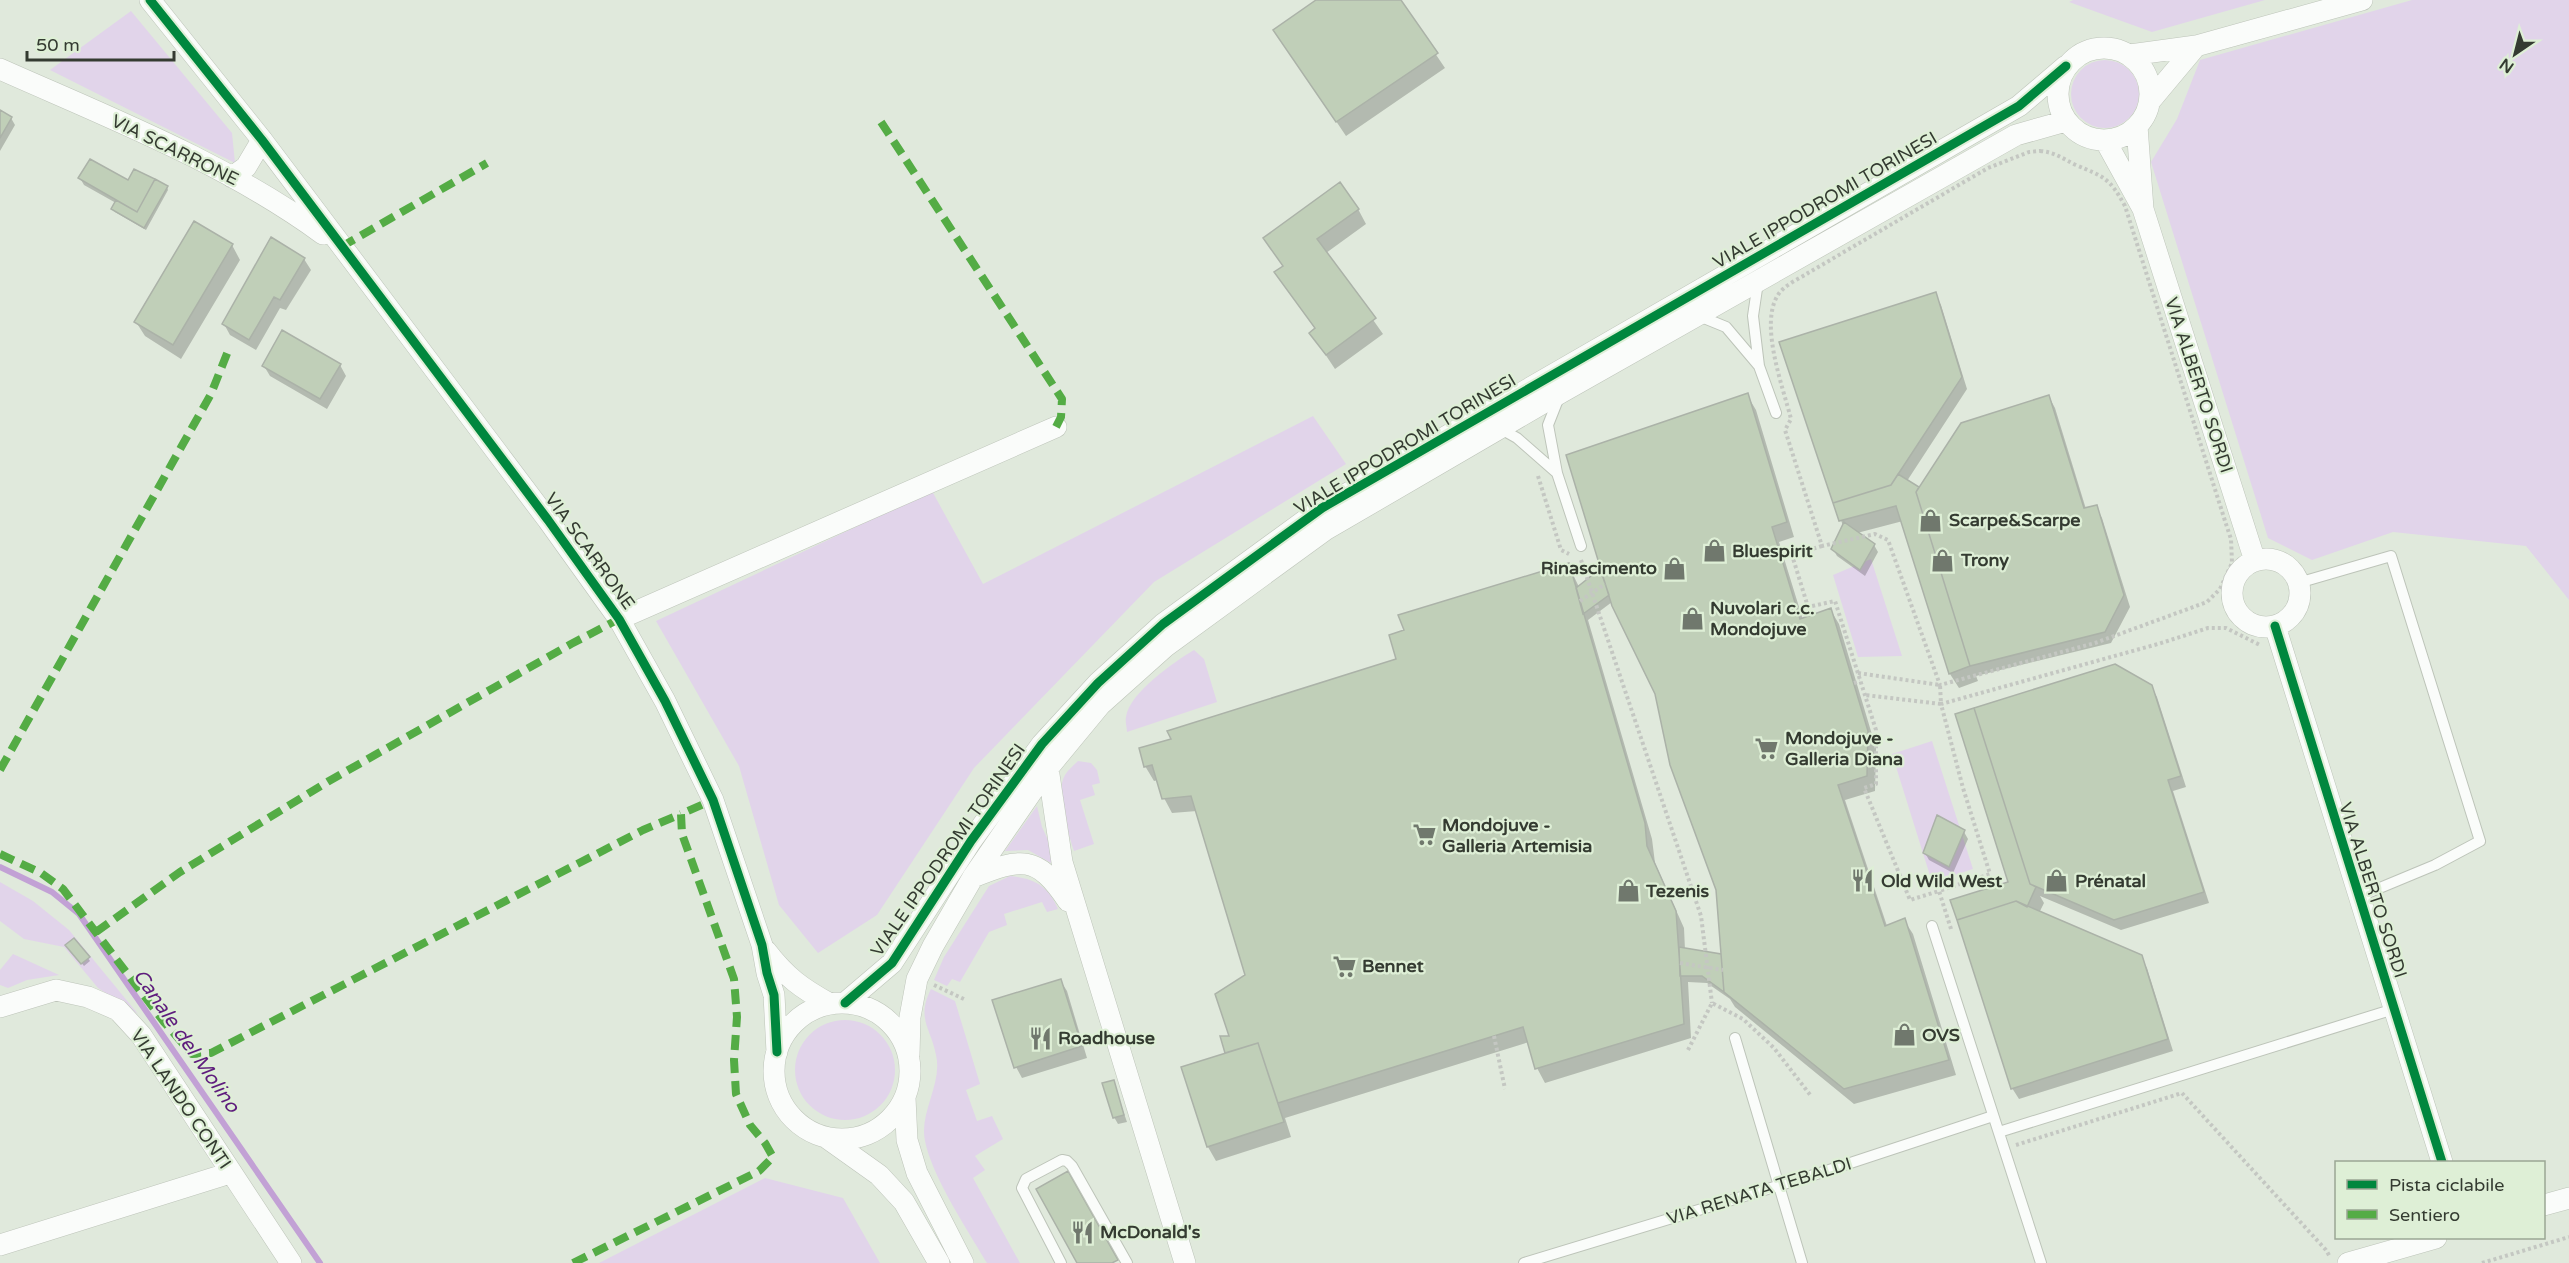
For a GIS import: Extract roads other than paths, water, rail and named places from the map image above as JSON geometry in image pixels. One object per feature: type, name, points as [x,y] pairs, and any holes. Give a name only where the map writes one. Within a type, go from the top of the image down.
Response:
[{"type":"street","name":"VIA SCARRONE","points":[[150,0],[258,136],[548,520],[619,619],[665,701],[713,800],[762,945],[774,995],[777,1052]]},
{"type":"street","points":[[2130,55],[2196,46],[2362,0]]},
{"type":"street","points":[[2150,101],[2148,77],[2130,55],[2117,49],[2103,47],[2089,49],[2077,55],[2066,66],[2060,78],[2057,93],[2059,108],[2066,121],[2077,132],[2090,138],[2105,140],[2120,138],[2143,120],[2150,101],[2196,46]]},
{"type":"street","name":"VIALE IPPODROMI TORINESI","points":[[837,1003],[892,963],[971,841],[1042,744],[1098,683],[1163,624],[1322,508],[2019,106],[2066,66]]},
{"type":"street","name":"VIA SCARRONE","points":[[0,69],[265,194],[341,247]]},
{"type":"street","name":"VIALE IPPODROMI TORINESI","points":[[909,1055],[910,1017],[917,979],[933,946],[973,877],[1048,768],[1100,705],[1166,646],[1324,530],[1562,392],[2016,135],[2066,121]]},
{"type":"street","name":"VIA ALBERTO SORDI","points":[[2137,126],[2143,209]]},
{"type":"street","points":[[232,177],[246,167],[258,136]]},
{"type":"street","name":"VIA ALBERTO SORDI","points":[[2105,140],[2143,209],[2255,561]]},
{"type":"street","points":[[619,619],[1056,427]]},
{"type":"street","points":[[2255,561],[2276,561],[2294,573],[2298,583],[2300,594],[2298,605],[2285,622],[2275,626],[2252,624],[2242,618],[2232,598],[2237,575],[2244,567],[2255,561]]},
{"type":"street","name":"VIA ALBERTO SORDI","points":[[2275,626],[2357,897],[2442,1161]]},
{"type":"street","points":[[1048,768],[1058,848],[1185,1263]]},
{"type":"street","points":[[973,877],[1006,864],[1023,863],[1041,869],[1055,881],[1078,918]]},
{"type":"street","name":"VIA SCARRONE","points":[[762,945],[783,973],[801,988],[837,1003]]},
{"type":"street","name":"VIA LANDO CONTI","points":[[0,1007],[56,990],[88,997],[117,1010],[141,1035],[291,1263]]},
{"type":"street","points":[[824,1136],[843,1139],[862,1136],[895,1115],[905,1098],[910,1077],[909,1055],[900,1035],[885,1018],[866,1007],[837,1003],[812,1010],[797,1020],[785,1034],[777,1052],[774,1073],[778,1094],[788,1113],[804,1127],[824,1136],[879,1174],[904,1202],[939,1263]]},
{"type":"street","points":[[905,1098],[908,1140],[916,1173],[963,1263]]},
{"type":"street","points":[[0,1245],[230,1173]]},
{"type":"street","points":[[2545,1205],[2569,1198]]},
{"type":"street","points":[[2348,1263],[2432,1239]]},
{"type":"lane","points":[[1758,282],[1753,316],[1759,366],[1776,413]]},
{"type":"lane","points":[[1699,316],[1726,327],[1759,366]]},
{"type":"lane","points":[[1562,392],[1548,425],[1557,473],[1581,546]]},
{"type":"lane","points":[[1501,429],[1530,448],[1557,473]]},
{"type":"lane","name":"VIA ALBERTO SORDI","points":[[2298,583],[2391,556],[2480,841],[2435,865],[2357,897]]},
{"type":"lane","points":[[1932,926],[1971,1040],[2041,1263]]},
{"type":"lane","points":[[1999,1132],[2394,1009]]},
{"type":"lane","points":[[1735,1038],[1802,1263]]},
{"type":"lane","name":"VIA RENATA TEBALDI","points":[[1524,1263],[1993,1116]]},
{"type":"lane","points":[[1061,1263],[1022,1188],[1026,1179],[1062,1160],[1072,1166],[1127,1263]]},
{"type":"waterway","name":"Canale del Molino","points":[[0,867],[52,892],[79,914],[320,1263]]},
{"type":"place","name":"Scarpe&Scarpe","points":[[1931,520]]},
{"type":"place","name":"Bluespirit","points":[[1714,551]]},
{"type":"place","name":"Trony","points":[[1943,560]]},
{"type":"place","name":"Rinascimento","points":[[1675,568]]},
{"type":"place","name":"Nuvolari c.c. Mondojuve","points":[[1692,618]]},
{"type":"place","name":"Mondojuve - Galleria Diana","points":[[1767,748]]},
{"type":"place","name":"Mondojuve - Galleria Artemisia","points":[[1424,835]]},
{"type":"place","name":"Old Wild West","points":[[1863,881]]},
{"type":"place","name":"Prénatal","points":[[2057,881]]},
{"type":"place","name":"Tezenis","points":[[1628,891]]},
{"type":"place","name":"Bennet","points":[[1344,966]]},
{"type":"place","name":"OVS","points":[[1904,1035]]},
{"type":"place","name":"Roadhouse","points":[[1040,1038]]},
{"type":"place","name":"McDonald's","points":[[1082,1232]]}]
